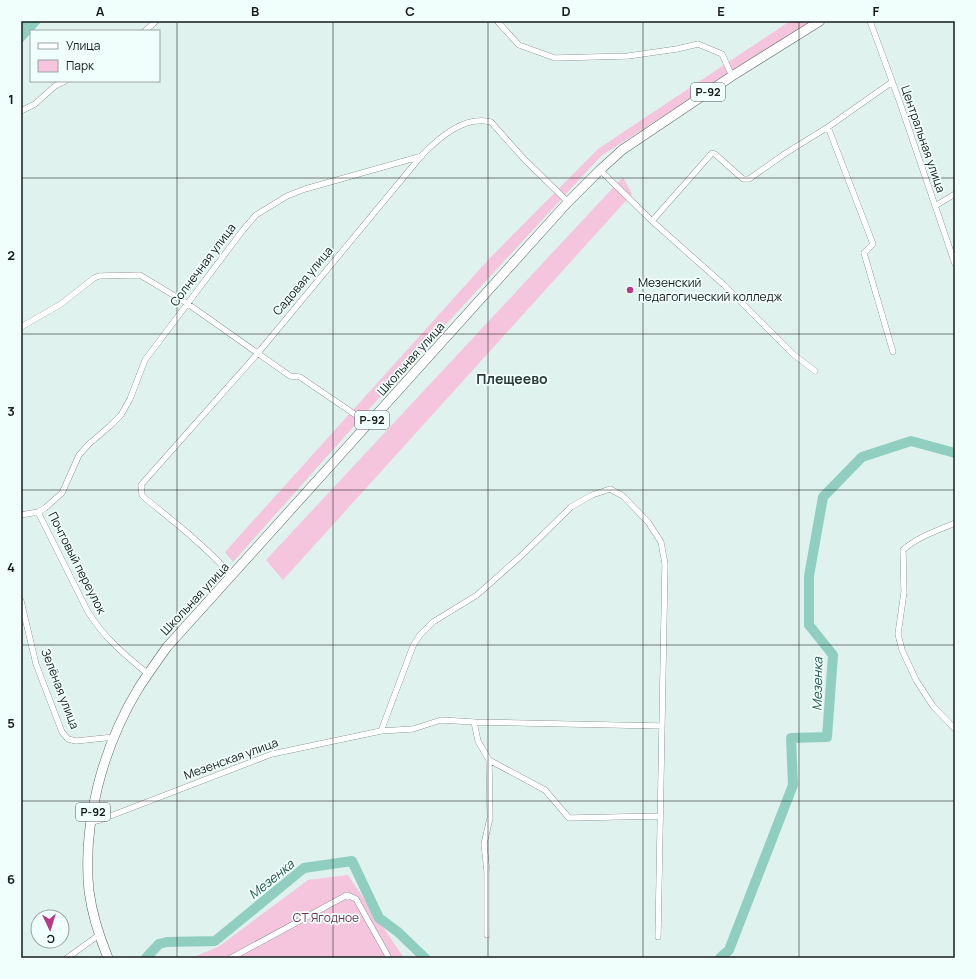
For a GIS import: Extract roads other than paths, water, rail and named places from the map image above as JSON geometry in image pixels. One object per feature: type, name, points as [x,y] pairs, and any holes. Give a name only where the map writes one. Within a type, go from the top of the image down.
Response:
[{"type":"main road","name":"Р-92","points":[[600,170],[622,150],[732,76],[820,21]]},
{"type":"main road","name":"Школьная улица","points":[[148,674],[167,647],[568,202],[600,170]]},
{"type":"main road","name":"Р-92","points":[[108,958],[98,935],[90,892],[88,873],[91,822],[97,788],[114,738],[137,690],[148,674]]},
{"type":"street","points":[[146,30],[156,21]]},
{"type":"street","points":[[497,21],[519,45],[555,58],[628,56],[677,49],[698,44],[722,54],[732,76]]},
{"type":"street","name":"Центральная улица","points":[[870,21],[955,264]]},
{"type":"street","points":[[21,111],[35,104],[54,86],[63,82]]},
{"type":"street","points":[[652,221],[712,152],[743,179],[749,179],[786,153],[828,127],[892,82]]},
{"type":"street","name":"Садовая улица","points":[[232,576],[219,561],[186,530],[146,499],[142,494],[141,485],[258,353],[422,156],[445,134],[476,120],[485,120],[491,122],[524,159],[568,202]]},
{"type":"street","points":[[828,127],[873,244],[864,253],[893,352]]},
{"type":"street","name":"Солнечная улица","points":[[38,512],[45,508],[62,493],[72,474],[79,455],[121,415],[130,399],[145,360],[246,226],[256,215],[270,205],[305,189],[422,156]]},
{"type":"street","points":[[600,170],[652,221],[724,285],[793,354],[815,371]]},
{"type":"street","points":[[935,206],[955,194]]},
{"type":"street","points":[[21,327],[61,304],[94,278],[99,276],[140,275],[188,304],[290,376],[300,377],[369,424]]},
{"type":"street","points":[[381,731],[413,646],[420,635],[433,622],[477,595],[522,555],[571,506],[592,494],[610,489],[623,496],[648,522],[661,542],[665,564],[658,937]]},
{"type":"street","points":[[21,515],[38,512]]},
{"type":"street","name":"Почтовый переулок","points":[[38,512],[87,610],[112,642],[148,674]]},
{"type":"street","points":[[955,523],[918,539],[903,550],[904,592],[898,634],[902,650],[916,680],[933,706],[955,729]]},
{"type":"street","name":"Зелёная улица","points":[[21,601],[36,664],[62,732],[68,739],[76,741],[114,738]]},
{"type":"street","name":"Мезенская улица","points":[[91,822],[100,820],[272,754],[381,731],[413,729],[441,720],[662,726]]},
{"type":"street","points":[[474,722],[478,741],[489,760],[490,818],[484,844],[487,872],[487,935]]},
{"type":"street","points":[[489,760],[545,790],[569,818],[660,816]]},
{"type":"street","points":[[231,958],[348,895],[356,899],[389,958]]},
{"type":"street","points":[[67,958],[98,935]]},
{"type":"waterway","name":"Мезенка","points":[[720,958],[729,950],[793,785],[791,738],[827,737],[833,655],[809,625],[809,576],[823,497],[862,457],[911,441],[955,453]]},
{"type":"waterway","name":"Мезенка","points":[[146,958],[159,944],[167,942],[215,941],[304,868],[352,861],[379,918],[398,932],[425,958]]},
{"type":"place","name":"Мезенский педагогический колледж","points":[[630,290]]},
{"type":"district","name":"Плещеево","points":[[512,379]]},
{"type":"park label","name":"СТ Ягодное","points":[[326,918]]}]
